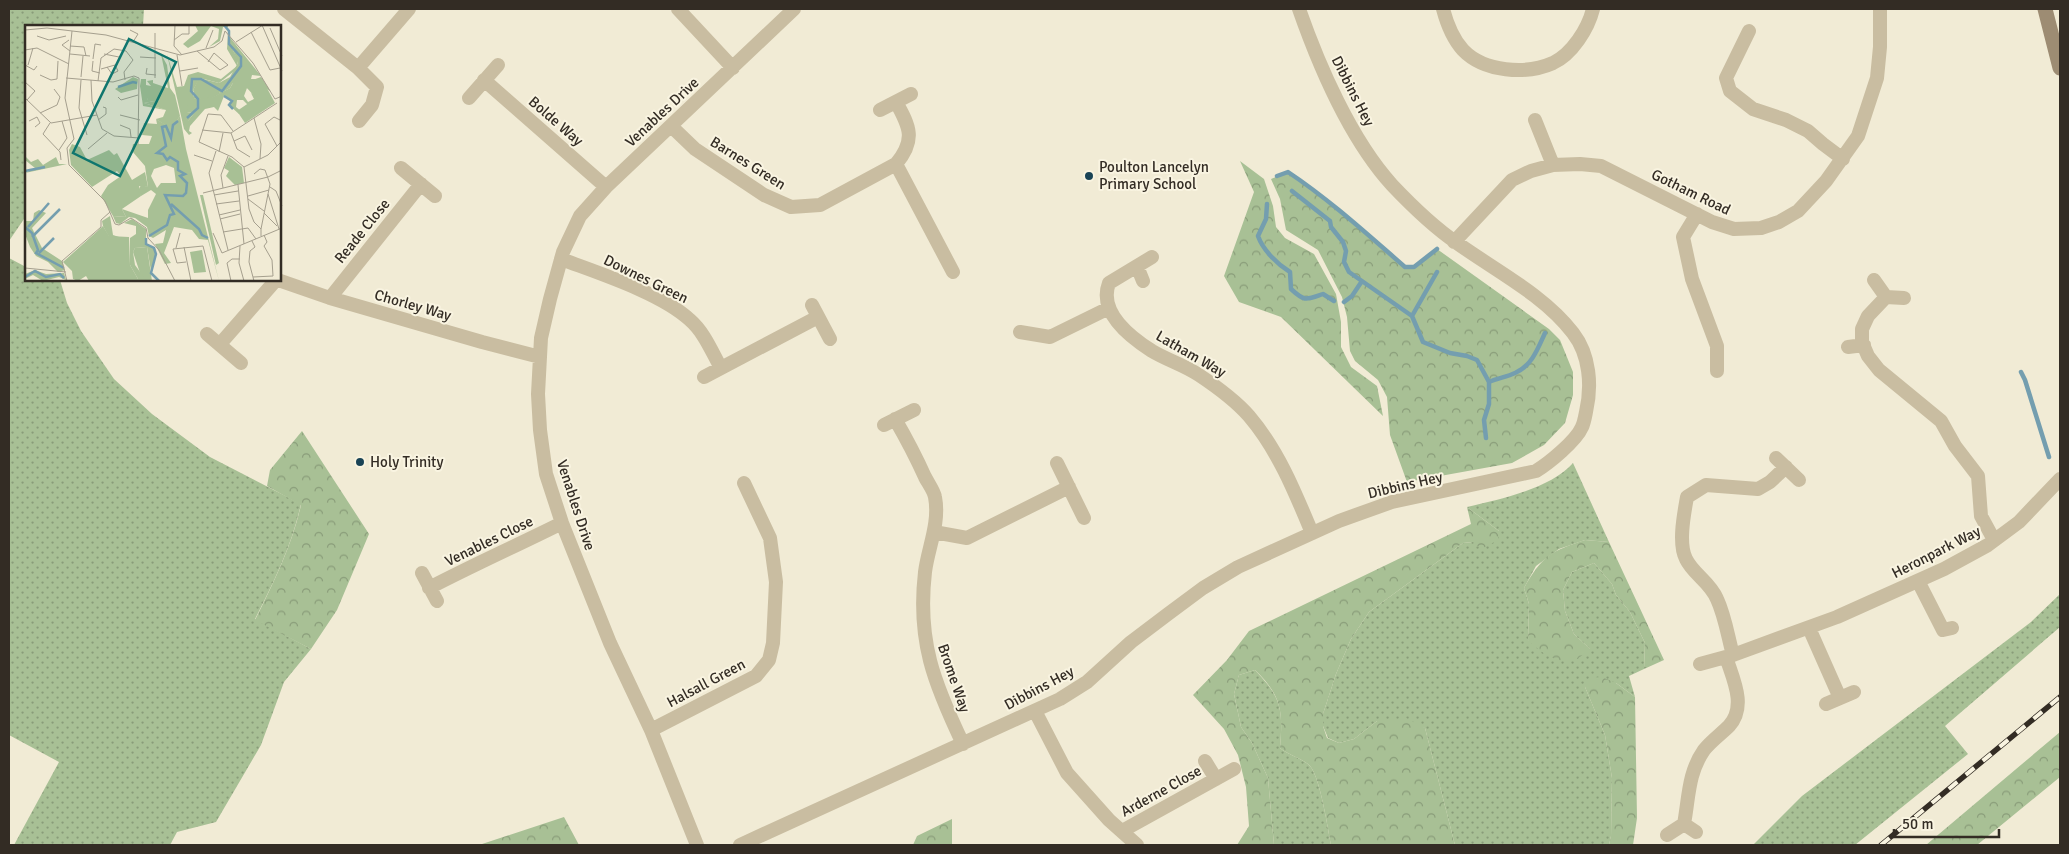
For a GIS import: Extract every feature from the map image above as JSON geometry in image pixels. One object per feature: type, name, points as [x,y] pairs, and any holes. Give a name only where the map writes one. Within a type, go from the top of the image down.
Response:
[{"type":"main road","points":[[2045,9],[2060,68]]},
{"type":"street","points":[[284,9],[358,68],[377,87],[372,105],[359,121]]},
{"type":"street","points":[[358,68],[409,9]]},
{"type":"street","points":[[678,9],[733,68]]},
{"type":"street","name":"Venables Drive","points":[[697,845],[651,730],[610,642],[562,523],[546,474],[538,394],[541,338],[561,259],[580,216],[606,187],[794,9]]},
{"type":"street","name":"Dibbins Hey","points":[[740,845],[1060,699],[1086,682],[1131,642],[1204,588],[1238,566],[1312,533],[1392,502],[1536,471],[1550,462],[1582,427],[1590,396],[1585,354],[1574,334],[1556,314],[1536,298],[1454,242],[1392,184],[1366,150],[1324,74],[1299,9]]},
{"type":"street","points":[[1443,9],[1449,30],[1463,50],[1480,62],[1501,69],[1524,69],[1553,62],[1566,53],[1579,39],[1593,9]]},
{"type":"street","name":"Gotham Road","points":[[1454,242],[1512,180],[1531,171],[1553,165],[1580,164],[1601,166],[1712,222],[1734,230],[1760,228],[1778,222],[1798,211],[1826,181],[1858,136],[1877,78],[1880,48],[1880,9]]},
{"type":"street","points":[[1749,31],[1726,78],[1730,92],[1754,108],[1808,131],[1843,159]]},
{"type":"street","points":[[469,98],[498,65]]},
{"type":"street","name":"Bolde Way","points":[[484,80],[606,187]]},
{"type":"street","points":[[880,110],[911,94]]},
{"type":"street","points":[[896,102],[907,122],[910,133],[904,155],[896,164],[953,272]]},
{"type":"street","name":"Barnes Green","points":[[671,126],[695,149],[732,174],[764,195],[791,207],[820,205],[896,164]]},
{"type":"street","points":[[1542,127],[1553,165]]},
{"type":"street","points":[[401,168],[435,196]]},
{"type":"street","name":"Reade Close","points":[[330,298],[421,184]]},
{"type":"street","points":[[1697,214],[1683,237],[1692,279],[1722,344],[1717,371]]},
{"type":"street","points":[[1020,332],[1050,337],[1109,308],[1107,290],[1110,282],[1152,257]]},
{"type":"street","name":"Downes Green","points":[[561,259],[618,280],[676,310],[690,320],[706,341],[720,368]]},
{"type":"street","points":[[1137,266],[1143,281]]},
{"type":"street","points":[[1874,280],[1886,297]]},
{"type":"street","name":"Chorley Way","points":[[220,344],[276,281]]},
{"type":"street","name":"Chorley Way","points":[[280,281],[330,298],[540,357]]},
{"type":"street","points":[[1904,298],[1886,297],[1868,316],[1862,329],[1862,342],[1868,356],[1879,370],[1941,421],[1955,446],[1978,476],[1981,516],[1994,540]]},
{"type":"street","name":"Latham Way","points":[[1109,308],[1117,321],[1130,335],[1152,352],[1197,374],[1227,394],[1248,416],[1266,439],[1292,486],[1312,533]]},
{"type":"street","points":[[704,377],[815,311],[830,338]]},
{"type":"street","points":[[207,334],[241,363]]},
{"type":"street","points":[[1848,347],[1864,346]]},
{"type":"street","name":"Brome Way","points":[[914,410],[890,422],[935,496],[934,532],[925,571],[923,605],[924,641],[931,669],[944,704],[963,744]]},
{"type":"street","points":[[1057,463],[1084,518]]},
{"type":"street","points":[[1667,835],[1690,828],[1689,782],[1704,750],[1730,725],[1739,704],[1717,599],[1708,584],[1686,560],[1683,547],[1687,498],[1706,486],[1758,490],[1770,482],[1781,463],[1799,480]]},
{"type":"street","name":"Heronpark Way","points":[[1700,664],[1730,656],[1809,628],[1944,570],[1994,540],[2019,522],[2060,479]]},
{"type":"street","name":"Halsall Green","points":[[651,730],[756,676],[769,660],[773,643],[776,582],[770,538],[744,482]]},
{"type":"street","points":[[934,532],[967,538],[1070,487]]},
{"type":"street","name":"Venables Close","points":[[430,588],[468,567],[496,556],[562,523]]},
{"type":"street","points":[[422,573],[437,601]]},
{"type":"street","points":[[1918,581],[1943,630],[1952,628]]},
{"type":"street","points":[[1809,628],[1840,698]]},
{"type":"street","points":[[1826,704],[1854,692]]},
{"type":"street","points":[[1035,711],[1067,773],[1088,799],[1137,845]]},
{"type":"street","name":"Arderne Close","points":[[1205,761],[1216,779]]},
{"type":"street","name":"Arderne Close","points":[[1122,831],[1234,769]]},
{"type":"green space","points":[[9,9],[144,9],[143,25],[25,25],[25,217],[9,241]]},
{"type":"green space","points":[[1240,161],[1264,179],[1273,206],[1276,227],[1285,238],[1314,254],[1336,294],[1341,322],[1341,347],[1351,367],[1377,386],[1383,416],[1281,317],[1239,302],[1224,276],[1254,192]]},
{"type":"green space","points":[[1288,172],[1322,196],[1405,267],[1414,267],[1437,249],[1549,329],[1560,340],[1573,372],[1573,395],[1565,423],[1544,445],[1512,463],[1407,482],[1390,435],[1387,397],[1378,380],[1355,361],[1350,351],[1347,317],[1342,297],[1318,250],[1286,230],[1280,199],[1271,179]]},
{"type":"green space","points":[[9,258],[25,266],[25,281],[60,281],[67,303],[81,331],[114,379],[152,414],[210,457],[301,504],[288,549],[255,619],[311,649],[284,682],[261,745],[216,822],[177,832],[170,845],[14,845],[59,762],[9,735]]},
{"type":"green space","points":[[302,431],[369,534],[337,610],[311,649],[255,620],[288,549],[301,505],[267,486],[270,470]]},
{"type":"green space","points":[[1573,463],[1609,542],[1585,540],[1559,549],[1536,566],[1524,588],[1529,604],[1528,640],[1590,649],[1574,634],[1565,611],[1563,590],[1572,572],[1594,563],[1612,584],[1616,595],[1630,612],[1645,643],[1644,669],[1629,676],[1635,697],[1616,683],[1585,687],[1605,735],[1612,778],[1611,836],[1609,845],[1455,845],[1425,728],[1377,721],[1354,739],[1339,743],[1328,738],[1323,726],[1323,714],[1336,674],[1351,639],[1369,612],[1463,543],[1473,542],[1499,531],[1467,507],[1524,492],[1551,480]]},
{"type":"green space","points":[[1467,507],[1499,531],[1498,540],[1481,549],[1473,542],[1463,543],[1369,612],[1351,639],[1336,674],[1323,714],[1323,726],[1327,738],[1339,743],[1354,739],[1377,721],[1406,718],[1425,728],[1455,845],[1331,845],[1323,804],[1314,772],[1310,766],[1280,748],[1281,714],[1279,705],[1271,688],[1255,670],[1239,675],[1234,694],[1241,727],[1252,743],[1268,778],[1274,845],[1237,845],[1249,826],[1246,787],[1238,755],[1224,729],[1193,695],[1227,660],[1249,631],[1471,524]]},
{"type":"green space","points":[[1585,540],[1609,542],[1664,660],[1644,669],[1645,643],[1630,612],[1616,595],[1612,584],[1594,563],[1572,572],[1563,590],[1565,611],[1574,634],[1590,649],[1576,659],[1561,661],[1549,656],[1528,640],[1529,604],[1524,588],[1530,577],[1548,556]]},
{"type":"green space","points":[[2060,594],[2060,627],[1945,726],[1968,754],[1855,845],[1753,845],[1802,796],[2031,622]]},
{"type":"green space","points":[[1255,670],[1271,689],[1279,705],[1281,714],[1280,748],[1310,766],[1314,772],[1323,804],[1331,845],[1274,845],[1268,778],[1252,743],[1241,727],[1234,694],[1239,675]]},
{"type":"green space","points":[[1602,677],[1616,683],[1635,697],[1637,818],[1633,845],[1609,845],[1611,836],[1612,778],[1605,735],[1585,687],[1589,678]]},
{"type":"green space","points":[[2060,732],[2060,777],[1977,845],[1926,845]]},
{"type":"green space","points":[[564,817],[579,845],[479,845]]},
{"type":"green space","points":[[952,819],[952,845],[913,845],[917,836]]},
{"type":"waterway","points":[[1277,176],[1288,172],[1304,183],[1405,267],[1414,267],[1437,249]]},
{"type":"waterway","points":[[1292,191],[1330,221],[1331,227],[1343,242],[1346,251],[1344,262],[1349,272],[1412,316],[1423,342],[1450,353],[1477,360],[1489,382],[1489,404],[1484,420],[1486,438]]},
{"type":"waterway","points":[[1267,204],[1266,219],[1258,236],[1271,256],[1290,272],[1291,289],[1306,299],[1323,294],[1334,301]]},
{"type":"waterway","points":[[1412,316],[1437,272]]},
{"type":"waterway","points":[[1344,302],[1352,296],[1362,281]]},
{"type":"waterway","points":[[1489,382],[1512,374],[1526,366],[1534,356],[1545,333]]},
{"type":"waterway","points":[[2021,372],[2049,457]]},
{"type":"railway","points":[[1881,845],[2060,697]]},
{"type":"place","name":"Poulton Lancelyn Primary School","points":[[1089,176]]},
{"type":"place","name":"Holy Trinity","points":[[360,462]]}]
